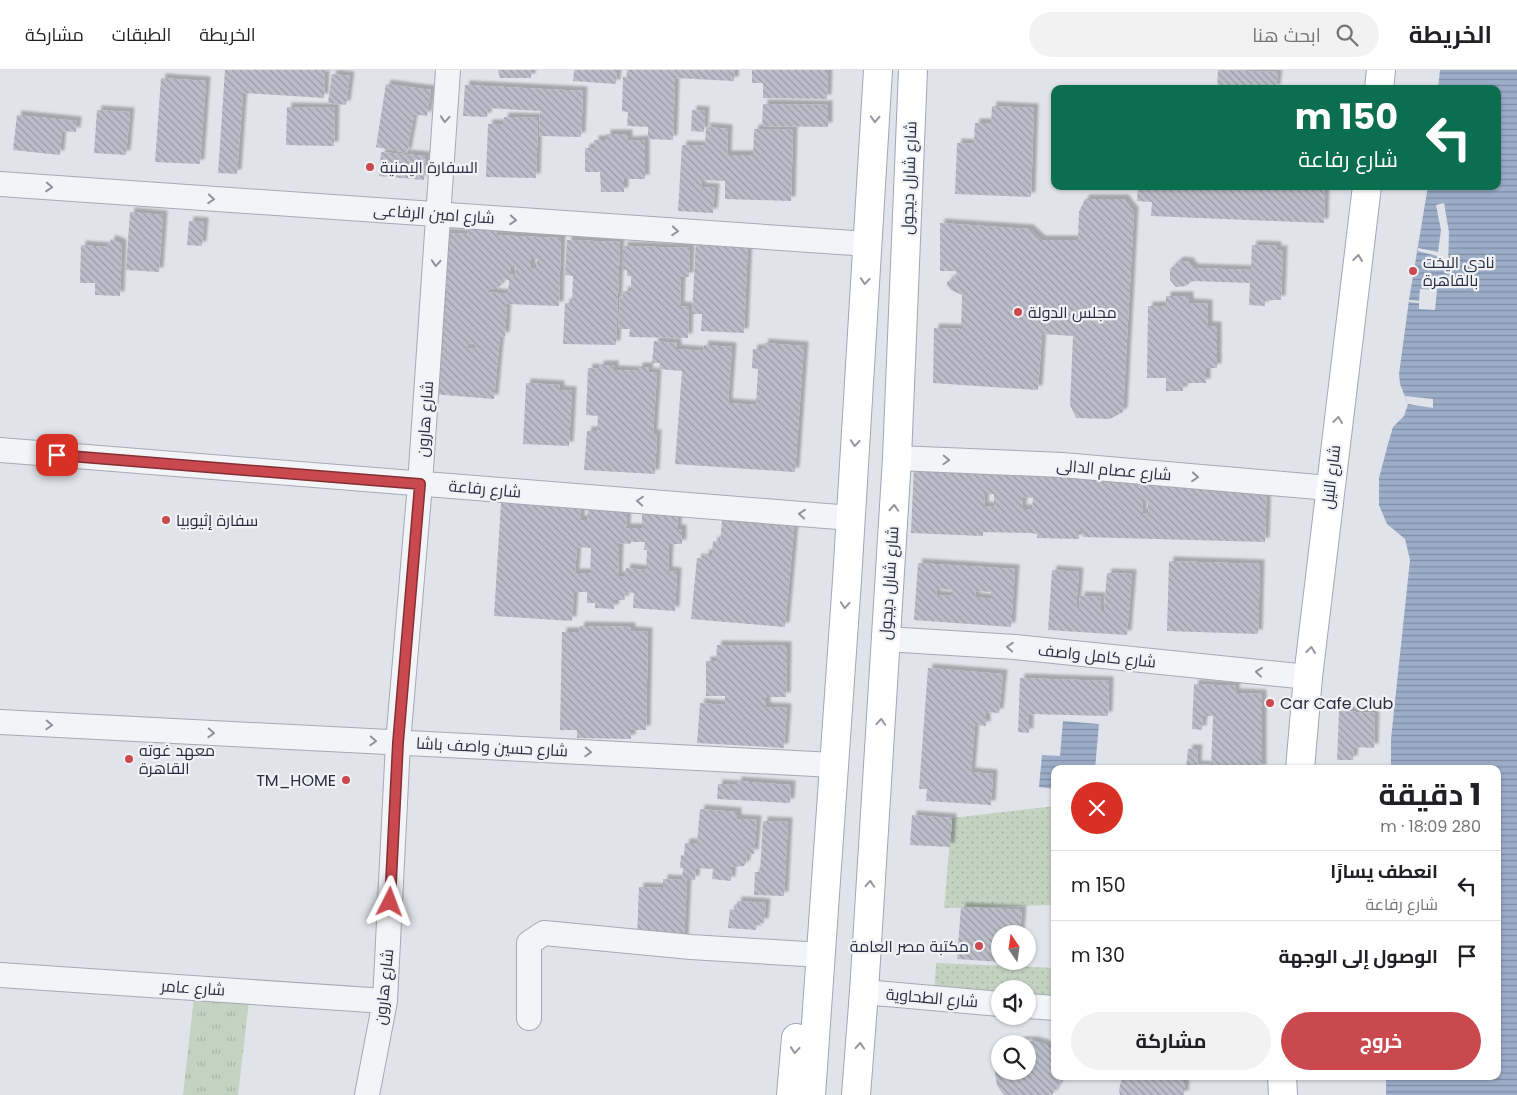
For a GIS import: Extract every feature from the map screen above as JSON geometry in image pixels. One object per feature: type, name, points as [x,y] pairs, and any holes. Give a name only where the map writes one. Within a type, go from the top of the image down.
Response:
[{"type":"main road","points":[[811,1095],[847,580],[878,70]]},
{"type":"main road","name":"شارع شارل ديجول","points":[[856,1095],[897,458],[913,70]]},
{"type":"main road","points":[[1379,85],[1381,70]]},
{"type":"main road","name":"شارع النيل","points":[[1300,765],[1329,488],[1366,190]]},
{"type":"main road","points":[[791,1095],[798,1022],[805,1004],[818,990]]},
{"type":"main road","points":[[1282,1080],[1283,1095]]},
{"type":"street","name":"شارع هارون","points":[[367,1095],[385,1002],[398,743],[420,484],[448,70]]},
{"type":"street","name":"شارع امين الرفاعى","points":[[0,184],[868,244]]},
{"type":"street","name":"شارع رفاعة","points":[[0,450],[851,518]]},
{"type":"street","name":"شارع عصام الدالى","points":[[897,458],[1062,465],[1329,488]]},
{"type":"street","name":"شارع كامل واصف","points":[[886,639],[1014,647],[1308,677]]},
{"type":"street","name":"شارع حسين واصف باشا","points":[[0,722],[833,765]]},
{"type":"street","points":[[529,1018],[529,943],[544,933],[691,948],[821,956]]},
{"type":"street","name":"شارع عامر","points":[[0,975],[385,1002]]},
{"type":"street","name":"شارع الطحاوية","points":[[864,992],[991,1003]]},
{"type":"street","points":[[1036,1007],[1051,1008]]},
{"type":"green space","points":[[1051,806],[1051,905],[944,908],[952,818]]},
{"type":"green space","points":[[936,963],[991,965],[991,970],[1036,970],[1036,967],[1051,968],[1051,1003],[1036,1002],[1036,980],[991,980],[991,998],[934,995]]},
{"type":"green space","points":[[195,988],[250,992],[238,1095],[183,1095]]},
{"type":"water","points":[[1440,70],[1517,70],[1517,1095],[1386,1095],[1386,1080],[1501,1080],[1501,765],[1391,765],[1391,739],[1410,560],[1405,539],[1387,524],[1379,505],[1379,478],[1393,427],[1404,416],[1408,404],[1400,384],[1399,374],[1427,190],[1501,190],[1501,85],[1438,85]]},
{"type":"water","points":[[1063,721],[1099,724],[1095,765],[1051,765],[1051,788],[1039,787],[1042,755],[1060,756]]},
{"type":"pier","points":[[1444,203],[1449,232],[1448,268],[1439,267],[1437,256],[1418,251],[1418,248],[1438,252],[1441,230],[1436,205]]},
{"type":"pier","points":[[1420,289],[1437,290],[1435,310],[1419,309],[1419,303],[1409,302],[1409,300],[1419,301]]},
{"type":"pier","points":[[1405,396],[1433,399],[1433,408],[1408,404]]},
{"type":"building","points":[[225,70],[329,70],[325,72],[324,98],[243,93],[237,174],[218,173]]},
{"type":"building","points":[[498,70],[531,70],[531,78],[500,78]]},
{"type":"building","points":[[574,70],[617,70],[616,84],[573,81]]},
{"type":"building","points":[[627,70],[735,70],[734,81],[675,78],[673,140],[648,139],[648,127],[627,126],[628,112],[622,111],[623,77],[627,77]]},
{"type":"building","points":[[752,70],[828,70],[827,99],[763,98],[763,83],[752,83]]},
{"type":"building","points":[[1218,70],[1278,72],[1276,85],[1217,85]]},
{"type":"building","points":[[332,74],[350,76],[346,105],[328,103]]},
{"type":"building","points":[[161,78],[206,81],[200,164],[155,162]]},
{"type":"building","points":[[386,84],[431,90],[427,116],[397,112],[414,115],[407,153],[376,147]]},
{"type":"building","points":[[465,85],[583,91],[581,137],[539,136],[540,111],[488,108],[487,117],[463,116]]},
{"type":"building","points":[[763,104],[828,105],[828,127],[762,126]]},
{"type":"building","points":[[992,106],[1034,108],[1031,197],[955,194],[957,143],[974,144],[975,123],[991,123]]},
{"type":"building","points":[[287,107],[335,108],[334,146],[286,145]]},
{"type":"building","points":[[97,110],[130,112],[126,155],[94,153]]},
{"type":"building","points":[[692,110],[705,111],[704,132],[691,131]]},
{"type":"building","points":[[17,115],[77,121],[76,132],[62,131],[60,155],[13,150]]},
{"type":"building","points":[[504,117],[538,118],[536,178],[486,177],[488,124],[503,124]]},
{"type":"building","points":[[706,127],[728,129],[727,155],[753,155],[754,129],[793,130],[791,201],[725,199],[725,181],[702,180],[701,187],[715,188],[713,213],[678,211],[682,145],[705,146]]},
{"type":"building","points":[[606,134],[628,134],[628,141],[645,140],[645,179],[624,179],[624,192],[601,192],[600,172],[585,172],[585,148],[594,148],[594,140],[606,140]]},
{"type":"building","points":[[381,152],[426,156],[424,180],[379,176]]},
{"type":"building","points":[[1138,190],[1325,190],[1324,223],[1151,216],[1152,202],[1137,201]]},
{"type":"building","name":"مجلس الدولة","points":[[1085,199],[1124,199],[1134,212],[1123,412],[1110,419],[1076,418],[1070,405],[1073,336],[1042,334],[1038,390],[933,383],[934,328],[961,329],[962,295],[951,290],[947,285],[947,282],[957,275],[957,272],[940,271],[940,223],[1029,229],[1041,240],[1078,240],[1079,212]]},
{"type":"building","points":[[130,212],[163,215],[159,272],[126,270]]},
{"type":"building","points":[[189,221],[204,222],[202,246],[187,245]]},
{"type":"building","points":[[468,227],[497,228],[496,235],[561,238],[559,306],[507,304],[505,337],[500,336],[494,399],[432,394],[445,233],[467,234]],"holes":[[[531,259],[537,259],[536,268],[531,268]],[[511,266],[516,266],[515,276],[511,276]],[[502,279],[509,280],[508,294],[487,292],[490,289],[497,289],[501,285]],[[468,343],[475,344],[475,349],[468,348]]]},
{"type":"building","points":[[111,239],[122,244],[120,296],[95,295],[95,283],[80,283],[81,245],[108,247]]},
{"type":"building","points":[[567,240],[620,242],[616,345],[563,344],[565,303],[572,303],[573,276],[565,275]]},
{"type":"building","points":[[696,240],[748,242],[744,333],[701,331],[702,314],[692,314]]},
{"type":"building","points":[[1252,245],[1277,246],[1277,250],[1283,250],[1281,300],[1265,300],[1265,306],[1249,305],[1250,283],[1192,281],[1186,286],[1176,287],[1170,280],[1170,269],[1179,261],[1189,262],[1193,268],[1251,270]]},
{"type":"building","points":[[623,246],[690,248],[689,277],[681,277],[680,306],[689,307],[688,338],[629,337],[630,329],[618,329],[620,296],[623,297],[623,291],[631,292],[631,276],[627,276],[627,270],[623,270]]},
{"type":"building","points":[[1166,296],[1189,296],[1189,303],[1208,304],[1208,326],[1217,326],[1217,368],[1206,368],[1206,383],[1183,383],[1183,391],[1166,391],[1166,378],[1147,378],[1148,306],[1166,306]]},
{"type":"building","points":[[654,341],[677,343],[677,349],[703,351],[704,345],[732,347],[728,403],[756,405],[758,369],[752,368],[753,349],[763,349],[764,343],[804,346],[795,472],[675,464],[682,371],[659,369],[660,363],[652,363]]},
{"type":"building","points":[[599,365],[614,365],[614,370],[638,371],[638,367],[649,367],[648,372],[657,373],[653,434],[657,434],[655,474],[584,470],[587,431],[597,431],[598,416],[586,415],[588,368],[599,369]]},
{"type":"building","points":[[526,383],[560,385],[560,390],[572,391],[569,446],[523,444]]},
{"type":"building","points":[[914,465],[1267,478],[1265,542],[1083,537],[1083,531],[1079,531],[1079,539],[1037,538],[1037,534],[1031,533],[983,532],[983,536],[911,533]],"holes":[[[985,494],[994,494],[994,507],[984,506]],[[1023,497],[1033,498],[1032,509],[1022,509]],[[1143,501],[1148,501],[1148,513],[1142,513]]]},
{"type":"building","points":[[501,503],[581,509],[580,520],[587,520],[588,507],[627,509],[626,528],[642,528],[642,514],[678,514],[677,529],[682,529],[682,544],[669,544],[668,571],[677,572],[675,611],[633,608],[634,593],[624,592],[625,600],[615,600],[614,609],[595,608],[595,603],[587,603],[587,592],[574,592],[572,621],[494,616]],"holes":[[[631,542],[645,542],[644,550],[647,550],[646,570],[626,568],[625,576],[618,576],[619,543],[630,544]],[[577,547],[591,548],[590,573],[575,573]]]},
{"type":"building","points":[[723,511],[795,518],[785,627],[691,619],[697,558],[704,559],[705,554],[712,554],[713,541],[720,542]]},
{"type":"building","points":[[1169,561],[1260,564],[1258,634],[1167,631]]},
{"type":"building","points":[[918,563],[1015,569],[1011,627],[914,620]],"holes":[[[937,589],[952,590],[952,596],[936,595]],[[976,591],[991,592],[991,599],[975,597]]]},
{"type":"building","points":[[1052,570],[1079,572],[1076,608],[1079,609],[1080,596],[1101,597],[1100,610],[1104,610],[1107,573],[1132,574],[1127,635],[1048,630]]},
{"type":"building","points":[[580,626],[631,627],[631,631],[648,632],[646,730],[631,730],[631,739],[577,738],[577,730],[560,730],[562,632],[579,632]]},
{"type":"building","points":[[717,645],[787,646],[786,697],[766,697],[766,707],[787,708],[784,748],[697,743],[700,703],[725,705],[725,696],[706,696],[706,661],[716,661]]},
{"type":"building","points":[[928,668],[1003,674],[999,713],[986,712],[986,726],[975,725],[971,772],[993,774],[991,805],[926,801],[927,789],[919,789]]},
{"type":"building","points":[[1020,678],[1109,681],[1108,716],[1029,714],[1029,733],[1018,732]]},
{"type":"building","points":[[1194,684],[1236,686],[1235,693],[1262,694],[1262,765],[1211,765],[1213,716],[1203,716],[1202,730],[1192,729]]},
{"type":"building","points":[[1339,711],[1375,713],[1374,748],[1354,747],[1353,760],[1337,760]]},
{"type":"building","points":[[1188,749],[1198,749],[1197,765],[1186,765]]},
{"type":"building","points":[[737,781],[791,785],[790,803],[717,799],[718,784],[737,785]]},
{"type":"building","points":[[700,809],[737,812],[737,819],[757,820],[754,854],[747,853],[744,866],[732,867],[731,881],[712,879],[713,869],[696,868],[695,880],[687,880],[684,940],[637,938],[639,887],[663,888],[663,879],[682,880],[683,868],[680,868],[681,855],[684,856],[685,843],[697,843]]},
{"type":"building","points":[[912,815],[952,818],[950,847],[910,845]]},
{"type":"building","points":[[763,821],[788,822],[784,896],[754,895],[755,872],[760,872]]},
{"type":"building","points":[[737,901],[766,903],[764,923],[757,922],[756,930],[728,928],[730,909],[736,910]]},
{"type":"building","name":"مكتبة مصر العامة","points":[[961,907],[1022,910],[1021,925],[991,925],[991,961],[957,959]]},
{"type":"building","points":[[1036,1042],[1044,1044],[1051,1049],[1051,1080],[1060,1080],[1052,1095],[1004,1095],[997,1085],[996,1080],[1036,1080]]},
{"type":"building","points":[[1121,1080],[1183,1080],[1185,1088],[1184,1095],[1120,1095]]},
{"type":"place","name":"السفارة اليمنية","points":[[370,167]]},
{"type":"place","name":"نادي اليخت بالقاهرة","points":[[1413,271]]},
{"type":"place","name":"مجلس الدولة","points":[[1018,312]]},
{"type":"place","name":"سفارة إثيوبيا","points":[[166,520]]},
{"type":"place","name":"Car Cafe Club","points":[[1270,703]]},
{"type":"place","name":"معهد غوته القاهرة","points":[[129,759]]},
{"type":"place","name":"TM_HOME","points":[[346,780]]},
{"type":"place","name":"مكتبة مصر العامة","points":[[979,946]]},
{"type":"route","points":[[57,455],[420,484],[398,743],[390,902]]}]
